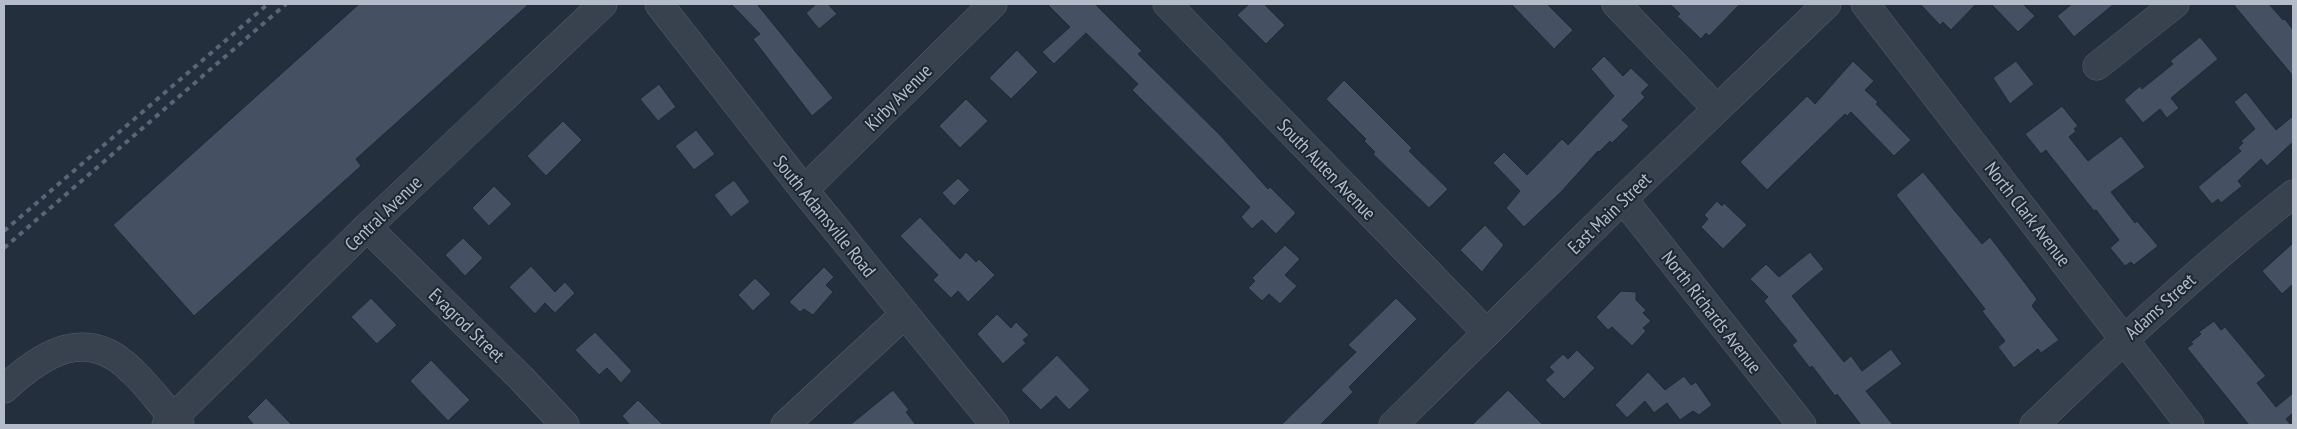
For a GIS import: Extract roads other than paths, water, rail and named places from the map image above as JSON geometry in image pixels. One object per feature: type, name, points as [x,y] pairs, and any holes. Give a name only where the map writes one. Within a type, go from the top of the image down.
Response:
[{"type":"street","name":"Central Avenue","points":[[173,423],[367,227],[603,4]]},
{"type":"street","name":"South Adamsville Road","points":[[659,4],[804,190],[995,425]]},
{"type":"street","name":"Kirby Avenue","points":[[804,190],[993,4]]},
{"type":"street","name":"South Auten Avenue","points":[[1167,4],[1487,333]]},
{"type":"street","points":[[1616,4],[1717,109]]},
{"type":"street","name":"East Main Street","points":[[1394,425],[1623,199],[1827,4]]},
{"type":"street","name":"North Clark Avenue","points":[[1865,4],[2190,425]]},
{"type":"street","points":[[2097,66],[2175,4]]},
{"type":"street","name":"Adams Street","points":[[2034,425],[2124,339],[2230,245],[2293,194]]},
{"type":"street","name":"North Richards Avenue","points":[[1623,199],[1802,425]]},
{"type":"street","name":"Evagrod Street","points":[[367,227],[521,378],[565,425]]},
{"type":"street","points":[[785,425],[904,314]]},
{"type":"street","points":[[4,389],[27,368],[51,354],[74,346],[96,348],[121,361],[132,371],[173,423]]},
{"type":"railway","points":[[4,231],[268,4]]},
{"type":"railway","points":[[4,248],[286,4]]}]
